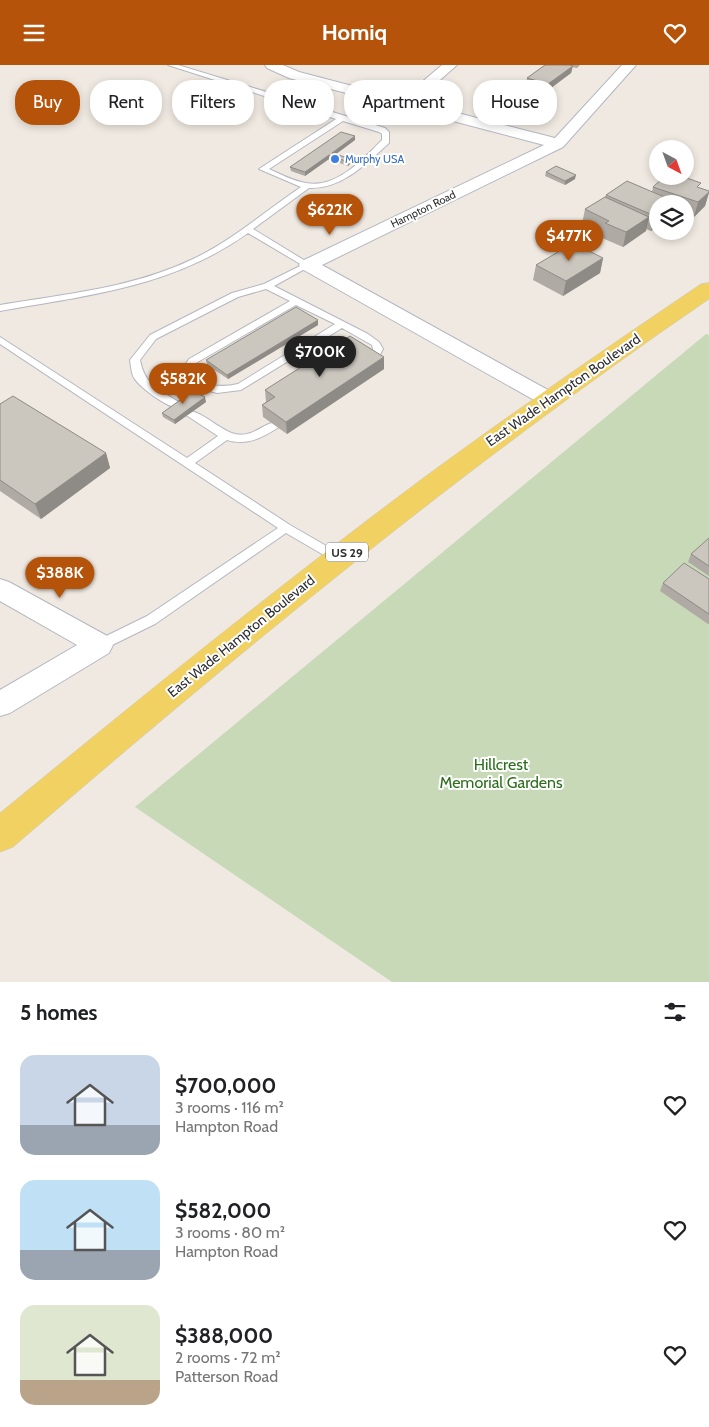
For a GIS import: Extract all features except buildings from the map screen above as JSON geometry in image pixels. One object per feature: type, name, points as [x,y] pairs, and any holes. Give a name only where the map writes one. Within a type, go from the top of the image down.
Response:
[{"type":"main road","name":"East Wade Hampton Boulevard","points":[[0,835],[174,689],[480,448],[709,289]]},
{"type":"street","points":[[272,65],[294,75],[344,88]]},
{"type":"street","points":[[432,80],[450,65]]},
{"type":"street","name":"Hampton Road","points":[[308,265],[558,143],[629,65]]},
{"type":"street","points":[[463,119],[558,143]]},
{"type":"street","points":[[492,127],[508,136],[515,146],[517,163]]},
{"type":"street","points":[[308,265],[550,400]]},
{"type":"street","points":[[0,589],[100,645]]},
{"type":"street","points":[[0,704],[100,645]]},
{"type":"lane","points":[[171,65],[382,130],[386,134],[386,141],[337,182],[327,186],[307,186],[263,169],[342,119]]},
{"type":"lane","points":[[0,309],[125,285],[166,274],[197,260],[248,229],[271,210],[307,186]]},
{"type":"lane","points":[[248,229],[308,265]]},
{"type":"lane","points":[[178,406],[151,389],[138,376],[134,360],[153,337],[235,295],[267,286],[308,265]]},
{"type":"lane","points":[[267,286],[342,324],[376,344],[378,349],[370,360]]},
{"type":"lane","points":[[296,301],[192,361],[188,368],[190,375],[198,384],[208,389],[229,390],[241,387],[342,324]]},
{"type":"lane","points":[[0,340],[286,528],[338,559]]},
{"type":"lane","points":[[190,413],[226,435],[242,441],[260,436],[275,425]]},
{"type":"lane","points":[[187,463],[226,435]]},
{"type":"lane","points":[[100,645],[151,620],[286,528]]},
{"type":"green space","name":"Hillcrest Memorial Gardens","points":[[706,334],[709,335],[709,982],[392,982],[135,807]]},
{"type":"place","name":"Murphy USA","points":[[335,159]]}]
